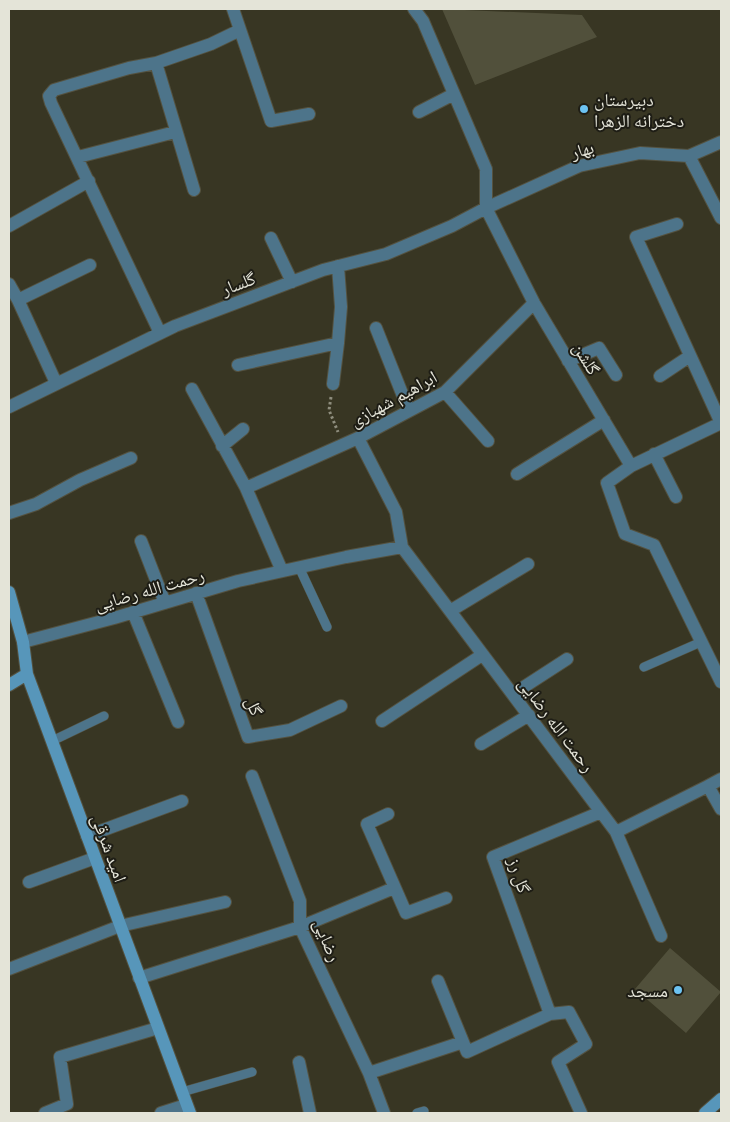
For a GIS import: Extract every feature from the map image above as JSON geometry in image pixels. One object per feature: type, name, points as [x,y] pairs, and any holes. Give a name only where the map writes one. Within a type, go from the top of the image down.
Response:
[{"type":"street","points":[[233,9],[271,122],[309,114]]},
{"type":"street","name":"گلشن","points":[[414,9],[423,21],[486,169],[486,208],[534,303],[631,466]]},
{"type":"street","points":[[423,21],[428,9]]},
{"type":"street","points":[[160,333],[49,96],[54,90],[129,68],[156,63],[211,44],[240,30]]},
{"type":"street","points":[[156,63],[175,132],[194,190]]},
{"type":"street","points":[[419,112],[454,94]]},
{"type":"street","points":[[78,157],[175,132]]},
{"type":"street","name":"بهار","points":[[486,208],[579,166],[640,153],[689,156],[721,142]]},
{"type":"street","points":[[689,156],[721,218]]},
{"type":"street","points":[[9,226],[89,181]]},
{"type":"street","name":"گلسار","points":[[9,407],[160,333],[292,282],[338,266],[386,254],[452,226],[486,208]]},
{"type":"street","points":[[677,224],[636,237],[721,423],[631,466],[607,483],[625,534],[654,545],[721,682]]},
{"type":"street","points":[[271,238],[292,282]]},
{"type":"street","points":[[18,300],[90,265]]},
{"type":"street","points":[[333,384],[341,307],[338,266]]},
{"type":"street","points":[[9,284],[56,383]]},
{"type":"street","name":"ابراهیم شهبازی","points":[[246,488],[358,438],[445,392],[534,303]]},
{"type":"street","points":[[376,328],[409,411]]},
{"type":"street","points":[[238,365],[338,343]]},
{"type":"street","points":[[568,361],[598,348],[616,375]]},
{"type":"street","points":[[660,376],[690,356]]},
{"type":"street","points":[[192,389],[246,488],[282,571]]},
{"type":"street","points":[[445,392],[488,441]]},
{"type":"street","points":[[517,474],[604,420]]},
{"type":"street","points":[[222,446],[243,429]]},
{"type":"street","name":"رحمت الله رضایی","points":[[358,438],[396,512],[402,547],[616,832],[661,936]]},
{"type":"street","points":[[654,454],[676,497]]},
{"type":"street","points":[[9,513],[36,504],[80,480],[132,458]]},
{"type":"street","points":[[141,541],[165,602]]},
{"type":"street","name":"رحمت الله رضایی","points":[[23,642],[238,581],[402,547]]},
{"type":"street","points":[[450,611],[528,564]]},
{"type":"street","name":"امید شرقی","points":[[9,592],[23,642],[28,674],[188,1109]]},
{"type":"street","name":"گل","points":[[196,593],[248,737],[290,730],[341,706]]},
{"type":"street","points":[[133,612],[178,722]]},
{"type":"street","points":[[382,721],[482,654]]},
{"type":"street","points":[[513,694],[567,659]]},
{"type":"street","points":[[9,685],[28,674]]},
{"type":"street","points":[[481,744],[529,715]]},
{"type":"street","name":"رضایی","points":[[252,776],[300,902],[300,927],[369,1073],[384,1113]]},
{"type":"street","points":[[616,832],[721,779]]},
{"type":"street","points":[[708,786],[721,809]]},
{"type":"street","points":[[87,836],[182,801]]},
{"type":"street","name":"گل رز","points":[[550,1014],[493,857],[601,812]]},
{"type":"street","points":[[388,814],[367,824],[406,913],[446,898]]},
{"type":"street","points":[[28,882],[95,858]]},
{"type":"street","points":[[139,978],[300,927],[394,888]]},
{"type":"street","points":[[9,969],[120,926],[225,902]]},
{"type":"street","points":[[438,981],[467,1052],[550,1014],[569,1012],[586,1044],[558,1062],[581,1113]]},
{"type":"street","points":[[45,1113],[67,1104],[60,1058],[158,1028]]},
{"type":"street","points":[[369,1073],[463,1042]]},
{"type":"street","points":[[299,1062],[310,1113]]},
{"type":"street","points":[[705,1113],[721,1099]]},
{"type":"street","points":[[161,1113],[188,1109]]},
{"type":"lane","points":[[299,567],[327,627]]},
{"type":"lane","points":[[644,667],[701,642]]},
{"type":"lane","points":[[52,740],[104,716]]},
{"type":"lane","points":[[182,1092],[252,1072]]},
{"type":"path","points":[[333,384],[329,410],[344,444]]},
{"type":"building","points":[[442,9],[582,15],[597,37],[475,85]]},
{"type":"building","name":"مسجد","points":[[670,948],[721,992],[686,1033],[635,989]]},
{"type":"place","name":"دبيرستان دخترانه الزهرا","points":[[584,109]]},
{"type":"place","name":"مسجد","points":[[678,990]]}]
